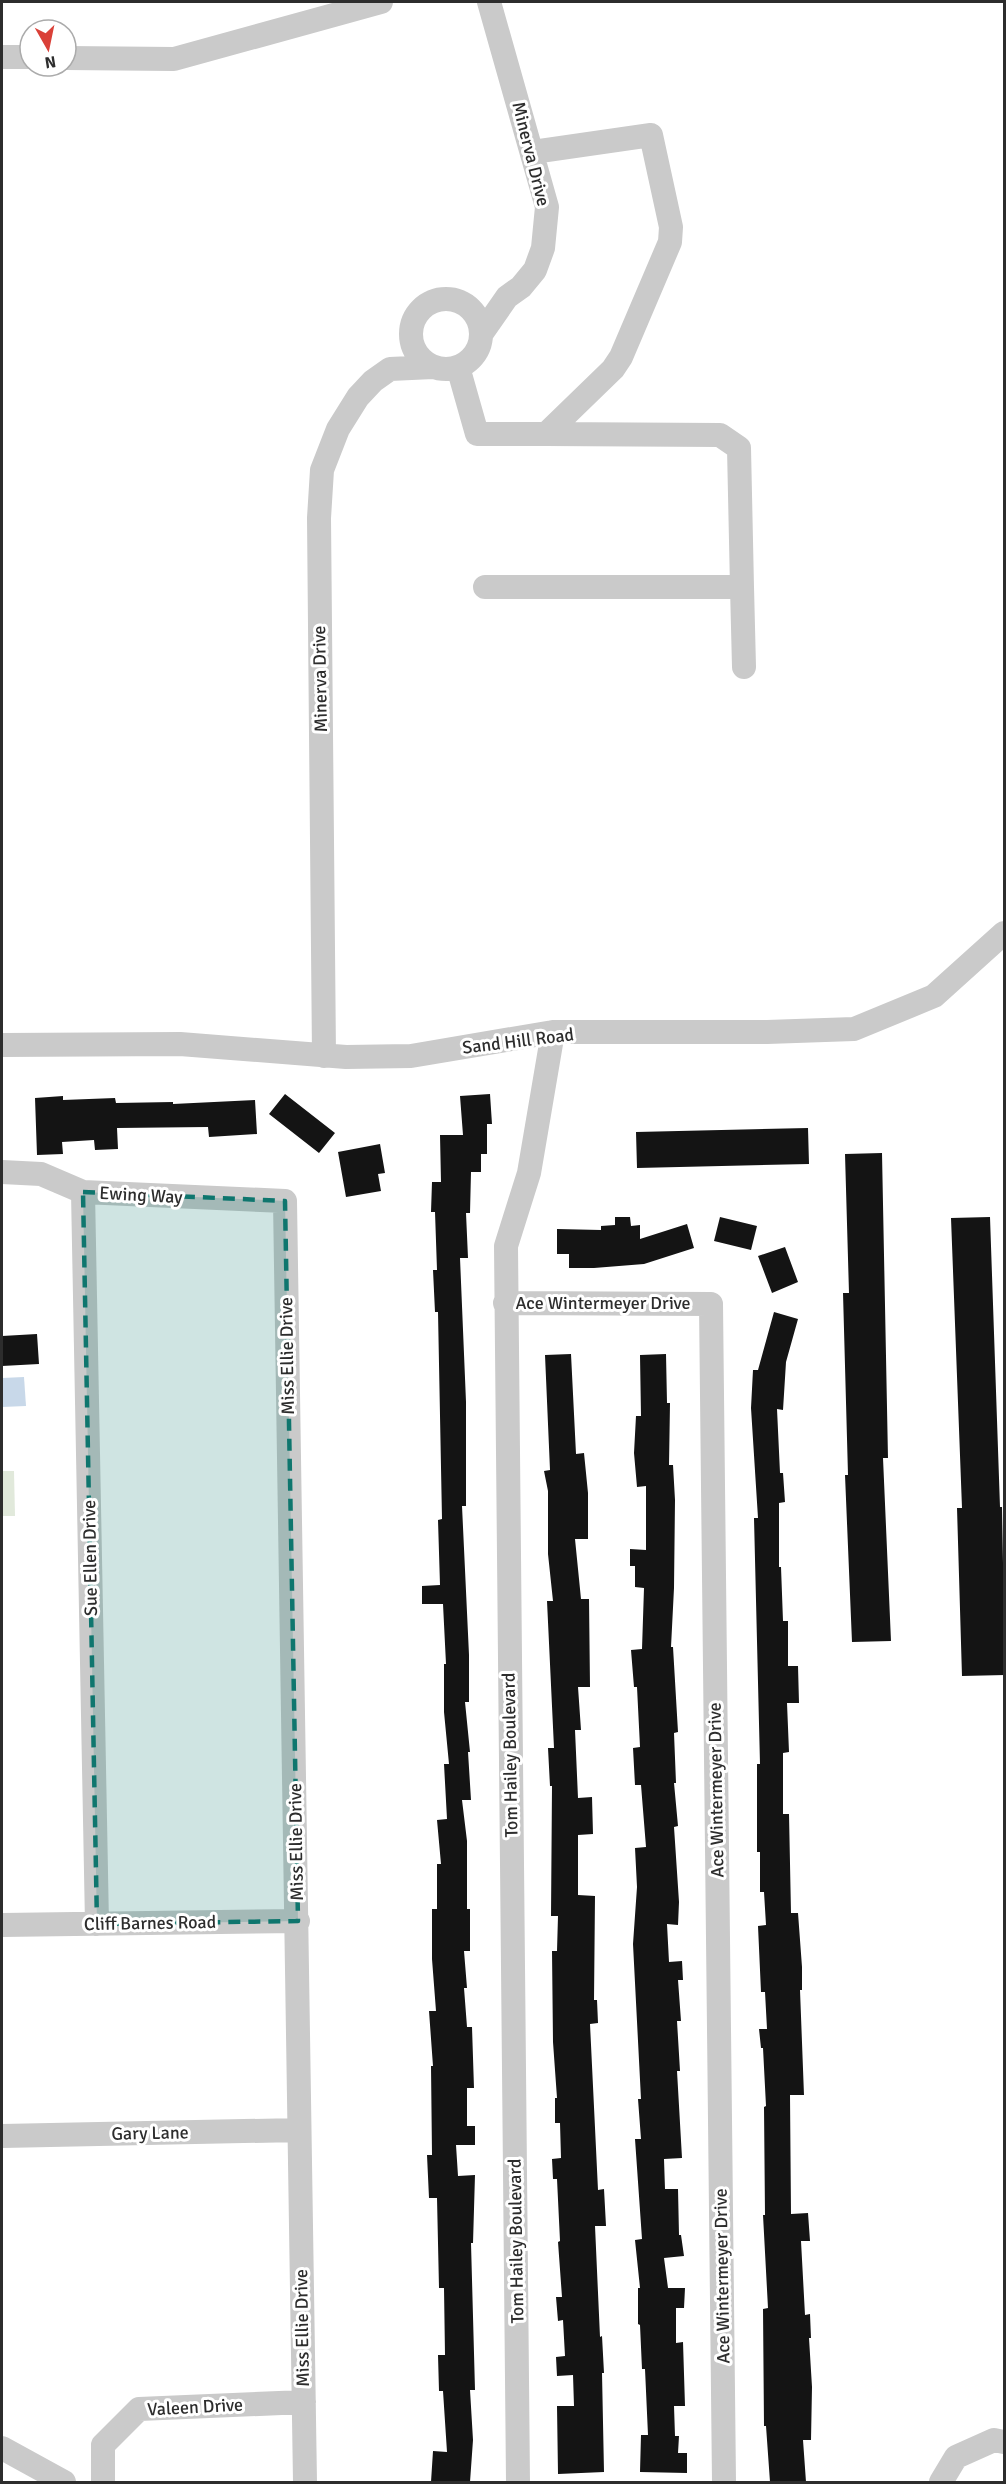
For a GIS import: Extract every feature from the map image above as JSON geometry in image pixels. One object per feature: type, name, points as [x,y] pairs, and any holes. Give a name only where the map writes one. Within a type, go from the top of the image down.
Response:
[{"type":"street","points":[[78,58],[174,59],[381,2]]},
{"type":"street","name":"Minerva Drive","points":[[482,333],[507,297],[535,270],[543,248],[547,207],[489,2]]},
{"type":"street","points":[[2,57],[18,57]]},
{"type":"street","points":[[533,152],[651,135],[671,227],[670,242],[621,357],[613,369],[546,434]]},
{"type":"street","points":[[464,304],[487,303],[507,297]]},
{"type":"street","points":[[390,369],[458,367],[467,363],[475,355],[482,333],[479,321],[473,311],[454,299],[430,302],[414,318],[411,341],[415,352],[433,367]]},
{"type":"street","name":"Minerva Drive","points":[[324,1056],[319,492],[322,470],[329,450],[347,412],[373,381],[390,369],[411,341]]},
{"type":"street","points":[[458,367],[477,434],[720,435],[739,448],[744,667]]},
{"type":"street","points":[[485,587],[742,587]]},
{"type":"street","name":"Sand Hill Road","points":[[2,1045],[180,1044],[324,1056],[411,1056],[553,1032],[766,1032],[854,1029],[934,996],[1005,933]]},
{"type":"street","name":"Tom Hailey Boulevard","points":[[518,2482],[506,1246],[529,1173],[553,1032]]},
{"type":"street","name":"Ewing Way","points":[[2,1172],[41,1174],[83,1192],[285,1202]]},
{"type":"street","name":"Sue Ellen Drive","points":[[83,1192],[97,1924]]},
{"type":"street","name":"Miss Ellie Drive","points":[[285,1202],[305,2482]]},
{"type":"street","name":"Ace Wintermeyer Drive","points":[[505,1303],[711,1304],[724,2482]]},
{"type":"street","name":"Cliff Barnes Road","points":[[2,1925],[297,1921]]},
{"type":"street","name":"Gary Lane","points":[[2,2136],[299,2130]]},
{"type":"street","name":"Valeen Drive","points":[[103,2482],[103,2445],[139,2409],[304,2402]]},
{"type":"street","points":[[941,2482],[956,2457],[994,2440],[1005,2442]]},
{"type":"street","points":[[2,2448],[64,2482]]},
{"type":"highlighted area","points":[[83,1192],[285,1201],[298,1921],[97,1924]]},
{"type":"shaded area","points":[[2,1471],[14,1471],[15,1516],[2,1516]]},
{"type":"water","points":[[24,1377],[26,1406],[2,1407],[2,1378]]},
{"type":"building","points":[[285,1094],[335,1133],[319,1153],[269,1114]]},
{"type":"building","points":[[490,1094],[492,1124],[487,1124],[487,1154],[481,1154],[481,1172],[471,1172],[470,1213],[466,1213],[468,1258],[460,1258],[466,1402],[466,1506],[462,1506],[469,1655],[469,1702],[465,1702],[470,1752],[468,1752],[471,1800],[462,1800],[467,1841],[467,1909],[470,1909],[470,1951],[464,1951],[467,1988],[464,1988],[467,2027],[472,2027],[474,2088],[467,2088],[467,2126],[475,2126],[475,2145],[456,2145],[458,2176],[475,2175],[473,2243],[471,2243],[475,2390],[470,2390],[473,2440],[470,2482],[431,2482],[433,2451],[447,2452],[443,2391],[439,2391],[438,2355],[445,2355],[444,2288],[439,2288],[437,2198],[429,2198],[427,2155],[432,2155],[431,2066],[433,2066],[429,2011],[436,2011],[432,1959],[432,1909],[437,1909],[437,1864],[441,1864],[437,1820],[447,1819],[444,1764],[449,1764],[444,1712],[444,1664],[446,1664],[443,1604],[422,1604],[422,1586],[440,1585],[438,1520],[442,1519],[438,1312],[435,1312],[433,1270],[437,1270],[435,1212],[431,1212],[432,1182],[441,1182],[440,1135],[463,1135],[460,1096]]},
{"type":"building","points":[[63,1096],[63,1100],[115,1098],[116,1103],[173,1102],[173,1104],[255,1100],[257,1134],[209,1137],[208,1127],[117,1128],[118,1149],[95,1150],[94,1140],[62,1142],[63,1154],[37,1155],[35,1098]]},
{"type":"building","points":[[808,1128],[809,1164],[637,1168],[636,1132]]},
{"type":"building","points":[[380,1144],[385,1173],[378,1174],[381,1191],[346,1197],[338,1152]]},
{"type":"building","points":[[882,1153],[888,1458],[883,1458],[891,1641],[852,1642],[845,1475],[848,1475],[843,1293],[849,1293],[845,1154]]},
{"type":"building","points":[[615,1217],[630,1217],[631,1226],[640,1225],[640,1239],[687,1224],[694,1248],[644,1264],[594,1268],[569,1268],[569,1254],[557,1254],[557,1229],[601,1230],[601,1226],[615,1225]]},
{"type":"building","points":[[720,1217],[757,1226],[751,1250],[714,1241]]},
{"type":"building","points":[[990,1217],[1000,1507],[1002,1507],[1005,1675],[962,1676],[957,1508],[962,1508],[951,1218]]},
{"type":"building","points":[[785,1247],[798,1282],[772,1293],[758,1256]]},
{"type":"building","points":[[774,1312],[798,1319],[786,1362],[783,1410],[777,1409],[780,1473],[783,1473],[785,1502],[779,1503],[779,1567],[781,1567],[783,1621],[788,1621],[788,1666],[798,1666],[799,1703],[787,1703],[789,1752],[783,1753],[783,1814],[789,1814],[791,1913],[798,1913],[802,1967],[802,1990],[800,1990],[804,2095],[790,2095],[791,2214],[808,2213],[810,2241],[801,2241],[805,2315],[810,2314],[811,2338],[809,2338],[812,2387],[811,2440],[803,2440],[806,2482],[770,2482],[766,2426],[764,2426],[763,2309],[768,2308],[763,2215],[765,2215],[764,2107],[766,2106],[763,2048],[761,2048],[759,2029],[767,2029],[765,1992],[761,1992],[758,1926],[766,1925],[764,1892],[760,1892],[760,1852],[757,1852],[757,1764],[760,1764],[754,1518],[758,1518],[751,1408],[753,1370],[758,1370]]},
{"type":"building","points":[[37,1334],[39,1364],[2,1366],[2,1336]]},
{"type":"building","points":[[571,1354],[576,1454],[584,1453],[588,1493],[588,1539],[575,1539],[581,1599],[589,1599],[590,1687],[578,1687],[581,1730],[575,1730],[578,1798],[592,1797],[593,1834],[578,1835],[578,1895],[595,1896],[594,2000],[597,2000],[598,2023],[590,2024],[598,2190],[604,2189],[606,2226],[595,2226],[604,2373],[602,2373],[604,2472],[558,2474],[557,2406],[574,2406],[573,2375],[557,2376],[556,2357],[565,2356],[563,2320],[558,2321],[556,2297],[562,2297],[557,2179],[553,2179],[552,2159],[561,2158],[560,2123],[555,2123],[555,2098],[557,2098],[553,2042],[552,1951],[557,1951],[558,1916],[551,1916],[552,1786],[550,1786],[548,1748],[554,1748],[547,1601],[553,1601],[548,1554],[548,1491],[544,1471],[550,1470],[545,1355]]},
{"type":"building","points":[[666,1354],[667,1403],[670,1403],[669,1465],[673,1465],[675,1500],[671,1647],[673,1647],[678,1732],[674,1733],[676,1783],[674,1783],[678,1826],[674,1827],[679,1902],[678,1925],[667,1924],[669,1962],[682,1961],[683,1980],[678,1980],[681,2021],[677,2021],[680,2071],[677,2071],[682,2158],[664,2159],[665,2189],[678,2189],[679,2235],[681,2235],[684,2256],[664,2258],[668,2288],[685,2288],[684,2308],[676,2308],[676,2343],[683,2342],[685,2406],[674,2406],[675,2436],[679,2436],[678,2453],[687,2453],[687,2473],[640,2472],[641,2435],[648,2435],[645,2369],[642,2369],[640,2325],[638,2324],[638,2288],[640,2288],[635,2240],[642,2239],[635,2139],[641,2139],[638,2099],[641,2099],[633,1944],[637,1887],[635,1848],[646,1847],[641,1785],[635,1785],[633,1748],[640,1747],[637,1687],[634,1687],[631,1650],[642,1649],[644,1588],[635,1587],[635,1566],[630,1566],[630,1549],[646,1550],[646,1486],[637,1487],[634,1453],[636,1416],[641,1416],[640,1355]]}]
